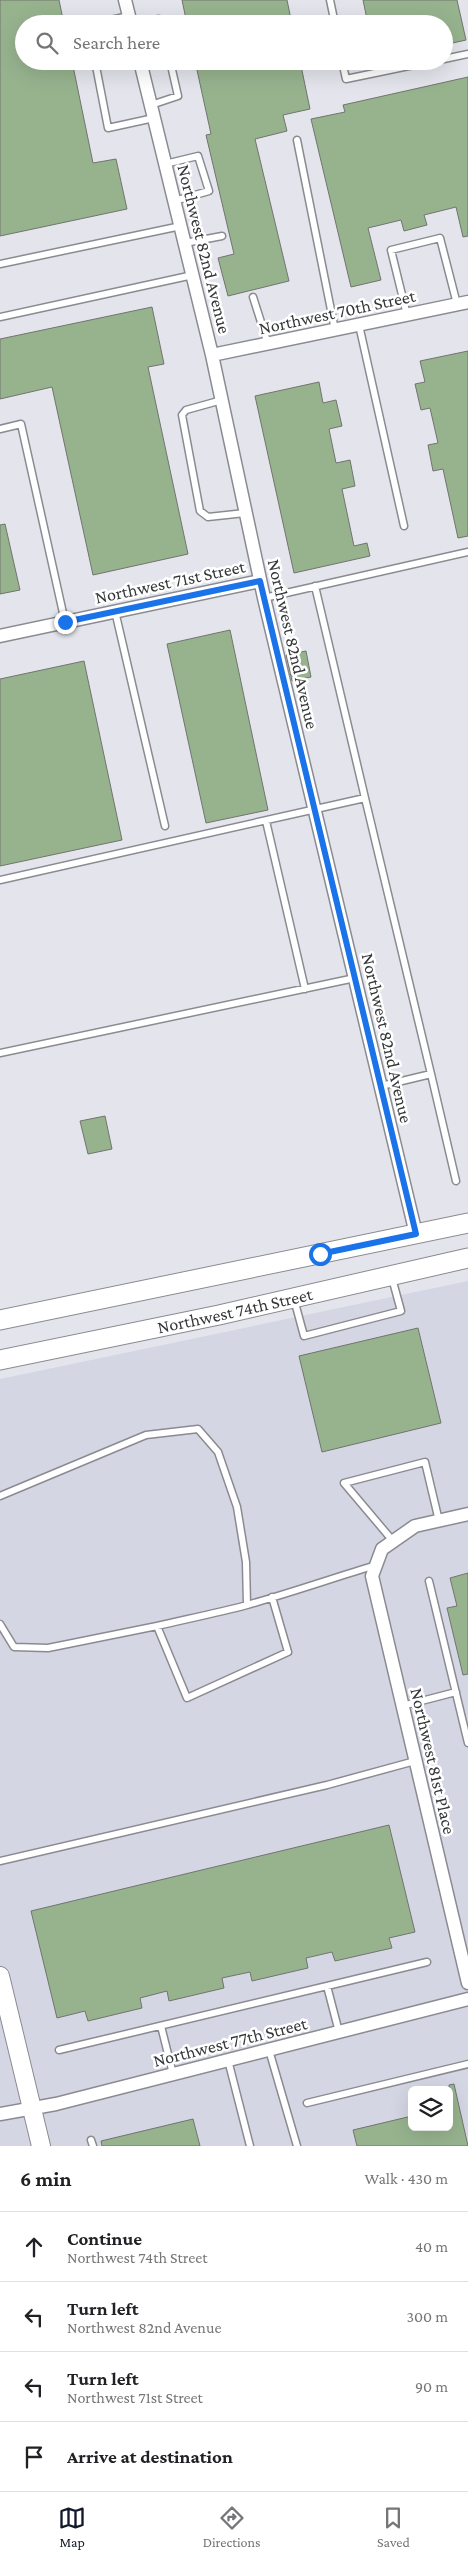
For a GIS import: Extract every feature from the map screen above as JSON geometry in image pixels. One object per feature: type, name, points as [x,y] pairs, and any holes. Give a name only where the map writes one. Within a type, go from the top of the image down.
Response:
[{"type":"main road","points":[[0,1320],[468,1222]]},
{"type":"main road","name":"Northwest 74th Street","points":[[0,1360],[294,1298],[468,1258]]},
{"type":"main road","points":[[0,1976],[41,2146]]},
{"type":"street","points":[[125,0],[129,15]]},
{"type":"street","name":"Northwest 82nd Avenue","points":[[142,70],[212,355],[260,581],[416,1234]]},
{"type":"street","name":"Northwest 70th Street","points":[[212,355],[463,303]]},
{"type":"street","name":"Northwest 71st Street","points":[[0,636],[260,581]]},
{"type":"street","points":[[393,1541],[414,1526],[468,1514]]},
{"type":"street","name":"Northwest 81st Place","points":[[393,1541],[382,1549],[372,1576],[468,1983]]},
{"type":"street","name":"Northwest 77th Street","points":[[0,2114],[173,2074],[468,1999]]},
{"type":"lane","points":[[330,0],[333,15]]},
{"type":"lane","points":[[453,57],[468,54]]},
{"type":"lane","points":[[97,70],[108,128],[154,118]]},
{"type":"lane","points":[[151,105],[178,96],[172,70]]},
{"type":"lane","points":[[344,70],[346,79],[390,70]]},
{"type":"lane","points":[[296,140],[336,330]]},
{"type":"lane","points":[[165,164],[198,156],[209,191],[174,200]]},
{"type":"lane","points":[[0,264],[180,226]]},
{"type":"lane","points":[[185,244],[222,236]]},
{"type":"lane","points":[[407,315],[391,250],[440,238],[463,303]]},
{"type":"lane","points":[[0,317],[193,275]]},
{"type":"lane","points":[[253,297],[268,344]]},
{"type":"lane","points":[[359,325],[404,526]]},
{"type":"lane","points":[[222,400],[186,410],[182,415],[200,511],[208,517],[245,514]]},
{"type":"lane","points":[[0,429],[21,424],[65,622]]},
{"type":"lane","points":[[264,598],[468,552]]},
{"type":"lane","points":[[315,586],[456,1181]]},
{"type":"lane","points":[[115,611],[165,826]]},
{"type":"lane","points":[[0,880],[365,798]]},
{"type":"lane","points":[[266,821],[305,989]]},
{"type":"lane","points":[[0,1053],[355,978]]},
{"type":"lane","points":[[381,1086],[431,1074]]},
{"type":"lane","points":[[294,1298],[304,1336],[401,1312],[391,1276]]},
{"type":"lane","points":[[0,1496],[146,1435],[198,1429],[218,1452],[237,1506],[246,1562],[247,1605]]},
{"type":"lane","points":[[393,1541],[344,1483],[425,1462],[439,1521]]},
{"type":"lane","points":[[0,1624],[14,1647],[48,1648],[247,1605],[376,1564]]},
{"type":"lane","points":[[429,1581],[468,1743]]},
{"type":"lane","points":[[156,1626],[188,1698],[288,1652],[272,1597]]},
{"type":"lane","points":[[402,1706],[456,1692]]},
{"type":"lane","points":[[0,1861],[327,1785],[415,1761]]},
{"type":"lane","points":[[59,2050],[427,1962]]},
{"type":"lane","points":[[327,1986],[339,2032]]},
{"type":"lane","points":[[161,2026],[173,2074]]},
{"type":"lane","points":[[269,2050],[297,2146]]},
{"type":"lane","points":[[228,2060],[250,2146]]},
{"type":"lane","points":[[307,2103],[468,2064]]},
{"type":"shaded area","points":[[468,1281],[468,2146],[0,2146],[0,1379]]},
{"type":"building","points":[[0,0],[59,0],[62,15],[15,15],[15,70],[74,70],[93,163],[116,159],[127,209],[0,236]]},
{"type":"building","points":[[182,0],[287,0],[290,15],[185,15]]},
{"type":"building","points":[[363,0],[457,0],[466,40],[453,43],[453,15],[366,15]]},
{"type":"building","points":[[197,70],[302,70],[310,109],[283,115],[287,131],[255,139],[289,281],[228,296],[218,258],[234,254],[206,135],[211,134]]},
{"type":"building","points":[[468,77],[468,236],[463,237],[456,207],[424,215],[427,225],[404,231],[401,220],[368,228],[381,280],[351,287],[311,119],[345,112],[343,105]]},
{"type":"building","points":[[152,307],[164,364],[148,367],[188,554],[93,575],[52,387],[0,399],[0,339]]},
{"type":"building","points":[[468,351],[468,536],[458,538],[443,469],[433,471],[428,445],[438,443],[430,408],[421,410],[415,384],[425,382],[420,361]]},
{"type":"building","points":[[319,382],[323,403],[336,400],[342,426],[329,429],[336,463],[350,460],[355,486],[342,489],[354,546],[367,543],[370,556],[294,573],[255,396]]},
{"type":"building","points":[[5,524],[20,590],[0,594],[0,525]]},
{"type":"building","points":[[230,630],[268,810],[206,823],[167,644]]},
{"type":"building","points":[[306,651],[311,677],[292,681],[286,655]]},
{"type":"building","points":[[84,661],[122,840],[0,866],[0,679]]},
{"type":"building","points":[[105,1116],[112,1149],[88,1154],[80,1121]]},
{"type":"building","points":[[418,1328],[441,1423],[322,1452],[299,1356]]},
{"type":"building","points":[[468,1573],[468,1674],[463,1675],[447,1608],[457,1606],[450,1578]]},
{"type":"building","points":[[389,1825],[415,1932],[389,1938],[392,1948],[335,1961],[332,1952],[306,1958],[308,1968],[252,1981],[250,1972],[222,1978],[224,1988],[169,2001],[167,1991],[140,1998],[142,2008],[88,2021],[85,2011],[57,2018],[31,1911]]},
{"type":"building","points":[[454,2084],[468,2146],[357,2146],[353,2130],[408,2117],[408,2131],[453,2131],[453,2086],[449,2085]]},
{"type":"building","points":[[193,2119],[200,2146],[102,2146],[101,2141]]},
{"type":"route","points":[[65,622],[260,581],[416,1234],[320,1254]]}]
